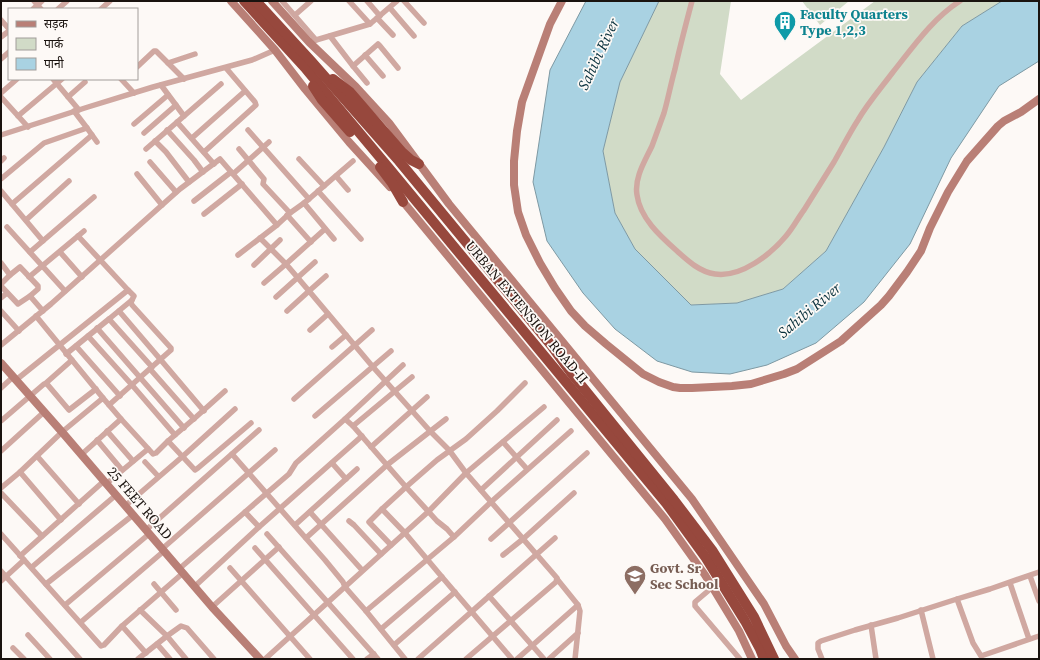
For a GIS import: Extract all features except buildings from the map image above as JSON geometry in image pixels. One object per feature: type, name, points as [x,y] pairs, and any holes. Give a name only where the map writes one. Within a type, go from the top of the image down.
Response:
[{"type":"highway","name":"URBAN EXTENSION ROAD-II","points":[[244,1],[306,69],[712,550],[754,617],[774,659]]},
{"type":"highway","name":"URBAN EXTENSION ROAD-II","points":[[256,1],[324,75],[399,161],[551,345],[651,478]]},
{"type":"highway","points":[[306,69],[312,84],[322,100],[379,166],[392,183],[403,202]]},
{"type":"highway","points":[[324,75],[331,77],[350,92],[402,152],[410,160],[419,164]]},
{"type":"highway","name":"URBAN EXTENSION ROAD-II","points":[[670,501],[745,621],[764,659]]},
{"type":"street","points":[[59,8],[67,1]]},
{"type":"street","points":[[102,8],[110,1]]},
{"type":"street","points":[[231,1],[275,50],[349,142],[403,202],[665,519],[705,575],[738,631],[752,659]]},
{"type":"street","points":[[272,1],[389,123],[450,204],[692,499],[764,604],[786,646],[795,659]]},
{"type":"street","points":[[295,15],[311,1]]},
{"type":"street","points":[[349,1],[370,24]]},
{"type":"street","points":[[367,1],[393,35]]},
{"type":"street","points":[[312,41],[370,24],[397,1]]},
{"type":"street","points":[[404,1],[424,23]]},
{"type":"street","points":[[562,1],[550,24],[522,102],[514,161],[514,185],[518,212],[526,235],[540,263],[555,288],[585,326],[614,352],[643,374],[658,382],[673,386],[687,388],[751,384],[797,369],[841,341],[885,301],[907,272],[921,251],[948,192],[967,161],[998,126],[1039,99]]},
{"type":"street","points":[[692,1],[664,112],[638,178],[636,186],[637,197],[647,220],[659,234],[694,265],[708,272],[718,274],[728,274],[755,263],[771,251],[787,235],[830,168],[858,118],[875,95],[934,22],[948,9],[960,1]]},
{"type":"street","points":[[286,2],[312,41]]},
{"type":"street","points":[[390,8],[414,36]]},
{"type":"street","points":[[1,20],[8,29]]},
{"type":"street","points":[[330,36],[366,82]]},
{"type":"street","points":[[353,66],[377,45],[379,45],[398,68]]},
{"type":"street","points":[[1,135],[134,93],[252,60],[275,50]]},
{"type":"street","points":[[138,66],[154,51],[156,51],[184,79]]},
{"type":"street","points":[[168,63],[195,54]]},
{"type":"street","points":[[365,55],[383,76]]},
{"type":"street","points":[[204,152],[256,105],[226,68]]},
{"type":"street","points":[[1,93],[16,80]]},
{"type":"street","points":[[123,80],[134,93]]},
{"type":"street","points":[[18,116],[55,81],[68,97],[86,128],[97,142]]},
{"type":"street","points":[[68,97],[85,82]]},
{"type":"street","points":[[146,149],[221,84]]},
{"type":"street","points":[[161,85],[184,116]]},
{"type":"street","points":[[192,138],[245,91]]},
{"type":"street","points":[[134,124],[168,95]]},
{"type":"street","points":[[1,96],[28,127]]},
{"type":"street","points":[[144,133],[176,105]]},
{"type":"street","points":[[177,122],[214,164]]},
{"type":"street","points":[[1,179],[44,143],[86,128]]},
{"type":"street","points":[[167,130],[203,172]]},
{"type":"street","points":[[248,130],[309,199]]},
{"type":"street","points":[[12,204],[92,135]]},
{"type":"street","points":[[155,141],[166,152],[190,182]]},
{"type":"street","points":[[194,201],[232,173],[269,142]]},
{"type":"street","points":[[239,149],[264,180],[263,184],[311,242]]},
{"type":"street","points":[[1,345],[82,277],[176,192],[220,159],[277,225]]},
{"type":"street","points":[[300,159],[324,186]]},
{"type":"street","points":[[238,255],[309,199],[353,161]]},
{"type":"street","points":[[150,162],[176,192]]},
{"type":"street","points":[[137,174],[162,205]]},
{"type":"street","points":[[336,176],[348,190]]},
{"type":"street","points":[[26,220],[69,181]]},
{"type":"street","points":[[204,214],[242,184]]},
{"type":"street","points":[[1,191],[43,241]]},
{"type":"street","points":[[318,191],[361,239]]},
{"type":"street","points":[[30,252],[94,198]]},
{"type":"street","points":[[304,203],[334,239]]},
{"type":"street","points":[[7,227],[65,291]]},
{"type":"street","points":[[264,283],[325,229]]},
{"type":"street","points":[[29,277],[84,231]]},
{"type":"street","points":[[78,236],[134,296],[131,304],[170,347],[171,350],[109,405]]},
{"type":"street","points":[[260,238],[286,264],[373,367],[449,450],[466,473],[558,579],[578,605],[580,613],[575,659]]},
{"type":"street","points":[[254,265],[280,240]]},
{"type":"street","points":[[60,252],[82,277]]},
{"type":"street","points":[[276,297],[314,262]]},
{"type":"street","points":[[1,263],[10,275]]},
{"type":"street","points":[[20,267],[29,277],[38,288],[30,296],[18,304],[1,285],[20,267]]},
{"type":"street","points":[[287,310],[326,276]]},
{"type":"street","points":[[1,388],[59,346],[128,290]]},
{"type":"street","points":[[1,298],[7,293]]},
{"type":"street","points":[[30,296],[43,311]]},
{"type":"street","points":[[66,354],[132,300]]},
{"type":"street","points":[[1,311],[19,331]]},
{"type":"street","points":[[119,311],[204,411]]},
{"type":"street","points":[[310,330],[328,314]]},
{"type":"street","points":[[36,316],[103,398],[154,454],[225,391]]},
{"type":"street","points":[[109,319],[194,419]]},
{"type":"street","points":[[97,328],[184,428]]},
{"type":"street","points":[[294,399],[372,330]]},
{"type":"street","points":[[332,347],[346,335]]},
{"type":"street","points":[[88,336],[175,435]]},
{"type":"street","points":[[76,346],[120,396]]},
{"type":"street","points":[[315,416],[391,351]]},
{"type":"street","points":[[1,421],[72,360]]},
{"type":"street","name":"25 FEET ROAD","points":[[1,363],[194,587],[260,659]]},
{"type":"street","points":[[1,534],[101,646],[104,645],[122,626],[161,592],[181,571],[244,512],[289,474],[296,463],[403,365]]},
{"type":"street","points":[[353,426],[412,377]]},
{"type":"street","points":[[46,383],[69,410],[96,388]]},
{"type":"street","points":[[391,545],[369,522],[406,487],[449,450],[471,434],[525,384]]},
{"type":"street","points":[[371,447],[428,397]]},
{"type":"street","points":[[1,488],[62,432],[103,398]]},
{"type":"street","points":[[265,659],[429,511],[466,473],[544,407]]},
{"type":"street","points":[[125,506],[235,409]]},
{"type":"street","points":[[1,450],[44,412]]},
{"type":"street","points":[[81,455],[121,418]]},
{"type":"street","points":[[345,419],[353,426],[437,521],[454,537]]},
{"type":"street","points":[[306,538],[387,465],[446,419]]},
{"type":"street","points":[[481,490],[557,420]]},
{"type":"street","points":[[168,441],[195,470],[251,423]]},
{"type":"street","points":[[65,605],[259,430]]},
{"type":"street","points":[[107,431],[133,461]]},
{"type":"street","points":[[366,611],[454,537],[527,469],[571,431]]},
{"type":"street","points":[[194,587],[280,508],[362,436]]},
{"type":"street","points":[[97,440],[122,470]]},
{"type":"street","points":[[503,442],[527,469]]},
{"type":"street","points":[[1,581],[42,536],[148,448]]},
{"type":"street","points":[[81,622],[275,450]]},
{"type":"street","points":[[491,539],[587,453]]},
{"type":"street","points":[[232,454],[306,538],[405,659]]},
{"type":"street","points":[[37,456],[79,504]]},
{"type":"street","points":[[145,462],[158,476]]},
{"type":"street","points":[[332,462],[346,479]]},
{"type":"street","points":[[640,488],[665,467]]},
{"type":"street","points":[[295,525],[357,469]]},
{"type":"street","points":[[20,472],[61,520]]},
{"type":"street","points":[[1,494],[42,536]]},
{"type":"street","points":[[503,555],[574,494]]},
{"type":"street","points":[[32,567],[116,495]]},
{"type":"street","points":[[382,509],[405,533],[512,659]]},
{"type":"street","points":[[244,512],[259,527]]},
{"type":"street","points":[[310,512],[362,570]]},
{"type":"street","points":[[46,584],[133,516]]},
{"type":"street","points":[[349,521],[381,554]]},
{"type":"street","points":[[268,534],[378,659]]},
{"type":"street","points":[[418,659],[555,538]]},
{"type":"street","points":[[212,607],[279,547]]},
{"type":"street","points":[[255,548],[353,659]]},
{"type":"street","points":[[230,568],[310,659]]},
{"type":"street","points":[[1,571],[80,659]]},
{"type":"street","points":[[822,659],[818,646],[820,642],[1010,583],[1039,572]]},
{"type":"street","points":[[1030,576],[1039,600]]},
{"type":"street","points":[[380,629],[442,578]]},
{"type":"street","points":[[466,659],[558,579]]},
{"type":"street","points":[[1010,583],[1029,639]]},
{"type":"street","points":[[154,584],[176,610]]},
{"type":"street","points":[[708,591],[695,602],[695,606],[740,659]]},
{"type":"street","points":[[394,646],[455,592]]},
{"type":"street","points":[[489,596],[544,659]]},
{"type":"street","points":[[957,599],[973,643],[981,656],[1039,636]]},
{"type":"street","points":[[517,659],[578,605]]},
{"type":"street","points":[[140,610],[167,636],[186,659]]},
{"type":"street","points":[[922,610],[933,659]]},
{"type":"street","points":[[122,626],[146,653]]},
{"type":"street","points":[[138,659],[181,626],[186,628],[214,659]]},
{"type":"street","points":[[871,626],[876,659]]},
{"type":"street","points":[[549,659],[578,634]]},
{"type":"street","points":[[28,635],[50,659]]},
{"type":"street","points":[[157,644],[170,659]]},
{"type":"street","points":[[13,648],[24,659]]},
{"type":"street","points":[[367,659],[374,654]]},
{"type":"green space","points":[[659,1],[731,1],[720,74],[741,100],[875,1],[1002,1],[962,26],[917,82],[884,147],[826,251],[783,289],[737,303],[691,305],[635,249],[615,213],[603,151],[620,82]]},
{"type":"green space","points":[[802,1],[849,1],[820,25]]},
{"type":"water","name":"Sahibi River","points":[[586,1],[659,1],[620,82],[603,151],[615,213],[635,249],[691,305],[737,303],[783,289],[826,251],[884,147],[917,82],[962,26],[1002,1],[1039,1],[1039,61],[999,86],[951,158],[910,244],[864,302],[816,343],[767,365],[730,374],[692,372],[657,361],[615,329],[583,293],[547,241],[533,182],[550,70]]},
{"type":"place","name":"Faculty Quarters Type 1,2,3","points":[[785,42]]},
{"type":"place","name":"Govt. Sr Sec School","points":[[635,596]]}]
